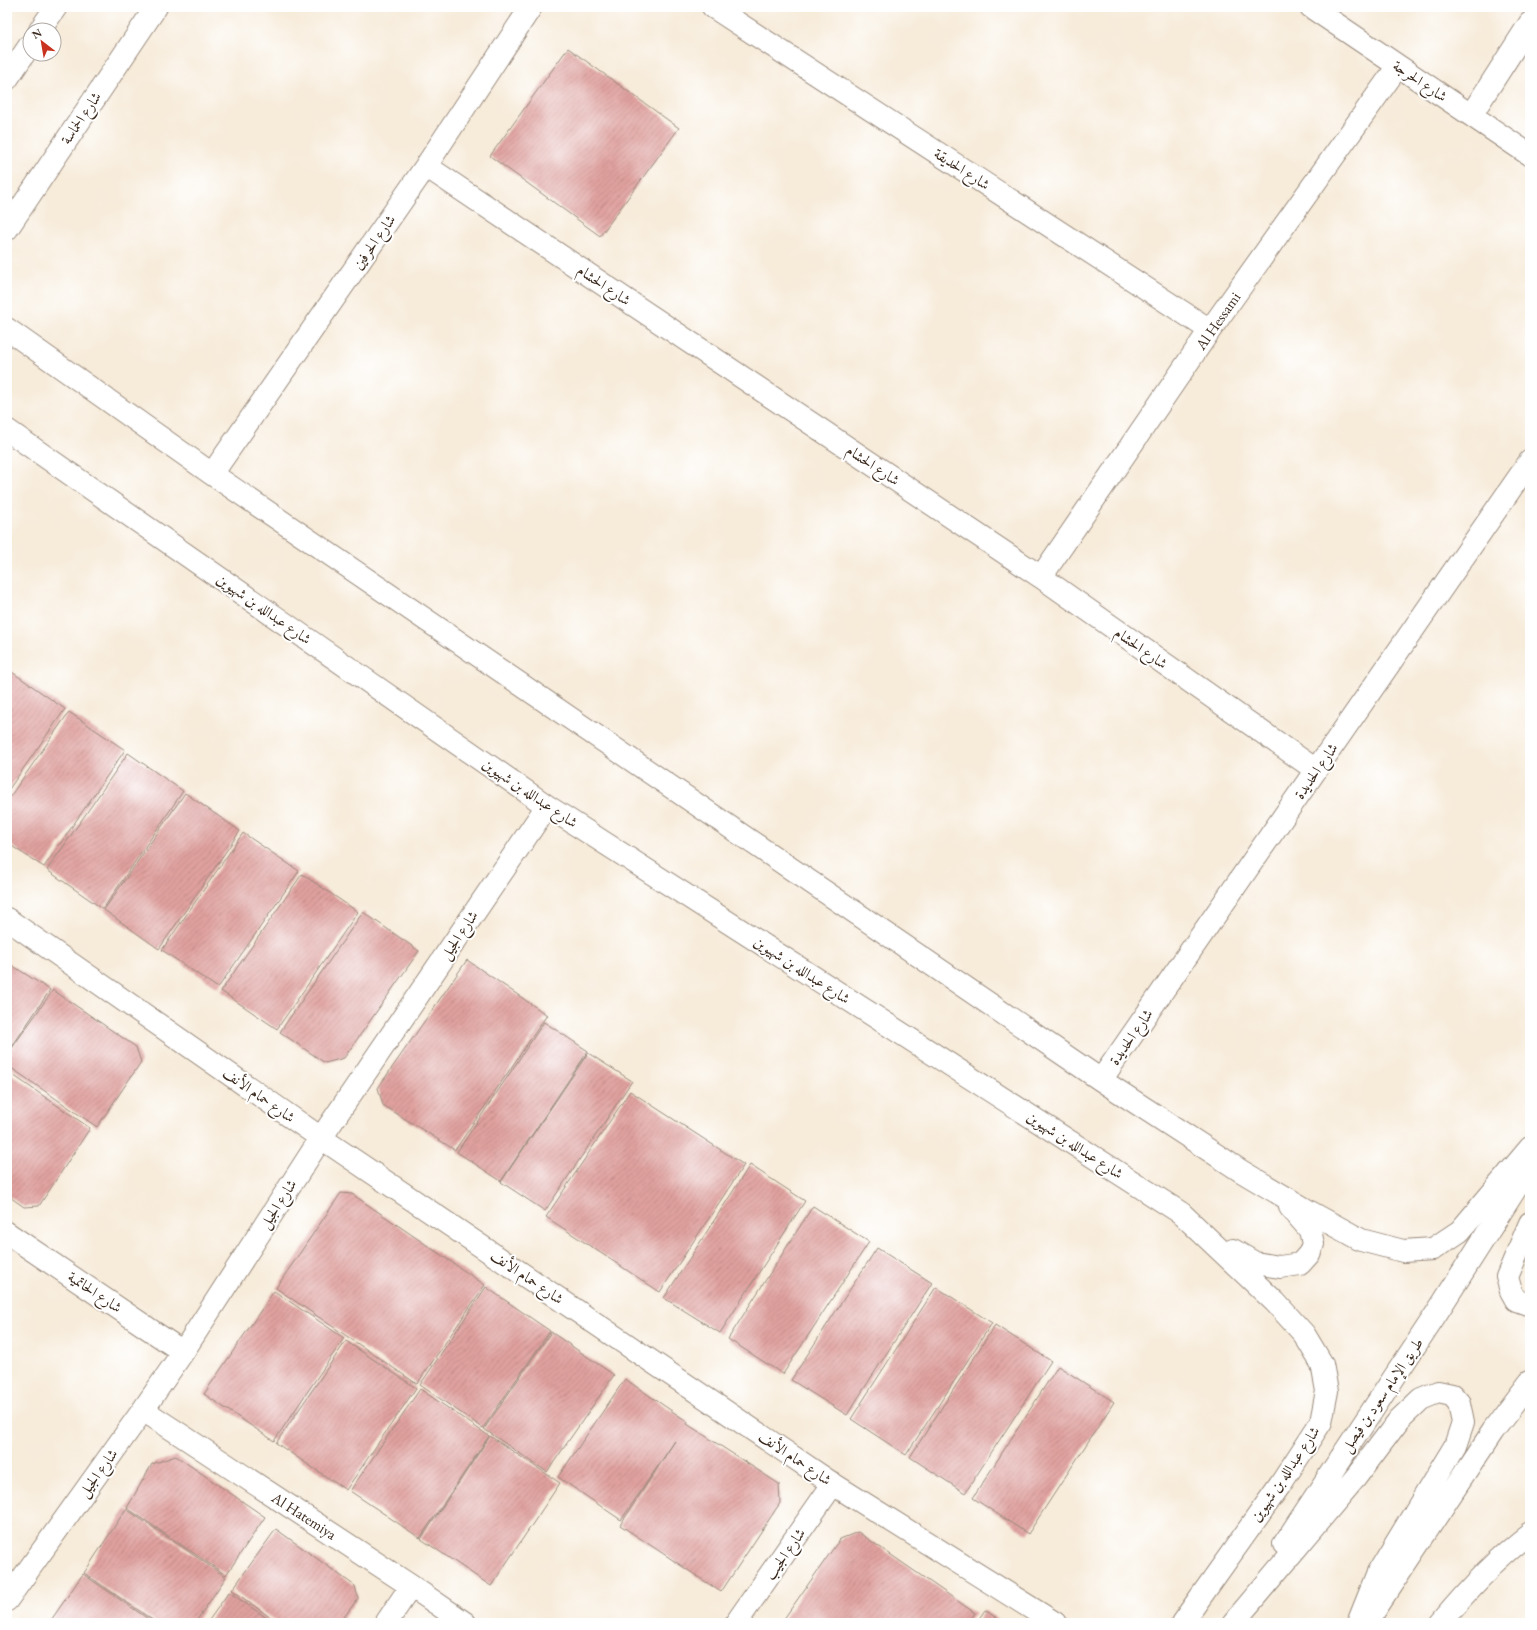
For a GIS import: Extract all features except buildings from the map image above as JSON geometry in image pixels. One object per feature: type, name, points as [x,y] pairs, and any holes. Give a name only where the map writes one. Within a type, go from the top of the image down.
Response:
[{"type":"street","points":[[46,22],[56,7]]},
{"type":"street","name":"شارع الحماسة","points":[[7,229],[156,7]]},
{"type":"street","name":"شارع الحرفين","points":[[212,474],[426,166],[531,7]]},
{"type":"street","name":"شارع الحديقة","points":[[714,7],[1210,330]]},
{"type":"street","name":"شارع الحرجة","points":[[1311,7],[1530,155]]},
{"type":"street","points":[[1471,115],[1530,23]]},
{"type":"street","points":[[7,79],[22,57]]},
{"type":"street","name":"Al Hessami","points":[[1041,577],[1210,330],[1398,66]]},
{"type":"street","name":"شارع الحشام","points":[[426,166],[1041,577],[1316,770]]},
{"type":"street","points":[[7,329],[212,474],[1101,1080],[1241,1171],[1361,1240],[1403,1251],[1434,1249],[1460,1231],[1530,1148]]},
{"type":"street","name":"شارع عبدالله بن شهيوين","points":[[7,430],[547,806],[1181,1213],[1275,1302],[1304,1334],[1322,1364],[1327,1391],[1321,1422],[1280,1485],[1182,1623]]},
{"type":"street","name":"شارع الحديدة","points":[[1101,1080],[1530,462]]},
{"type":"street","name":"شارع الجيل","points":[[7,1600],[183,1352],[321,1138],[547,806]]},
{"type":"street","name":"شارع حمام الأنف","points":[[7,919],[321,1138],[833,1484],[1054,1623]]},
{"type":"street","name":"طريق الإمام سعود بن فيصل","points":[[1232,1623],[1436,1314],[1530,1166]]},
{"type":"street","points":[[1204,1234],[1255,1263],[1280,1267],[1300,1264],[1309,1254],[1312,1244],[1310,1230],[1276,1192]]},
{"type":"street","points":[[1530,1223],[1507,1277],[1510,1291],[1516,1300],[1530,1305]]},
{"type":"street","name":"شارع الحاتمية","points":[[7,1233],[183,1352]]},
{"type":"street","points":[[1366,1623],[1493,1431],[1530,1382]]},
{"type":"street","points":[[1232,1623],[1356,1477],[1399,1420],[1421,1399],[1438,1392],[1452,1395],[1459,1403],[1463,1422],[1455,1446],[1378,1573],[1358,1623]]},
{"type":"street","name":"Al Hatemiya","points":[[143,1410],[465,1623]]},
{"type":"street","name":"شارع الجيب","points":[[736,1623],[833,1484]]},
{"type":"street","points":[[1440,1623],[1463,1595],[1501,1556],[1530,1533]]},
{"type":"street","points":[[386,1623],[411,1586]]}]
